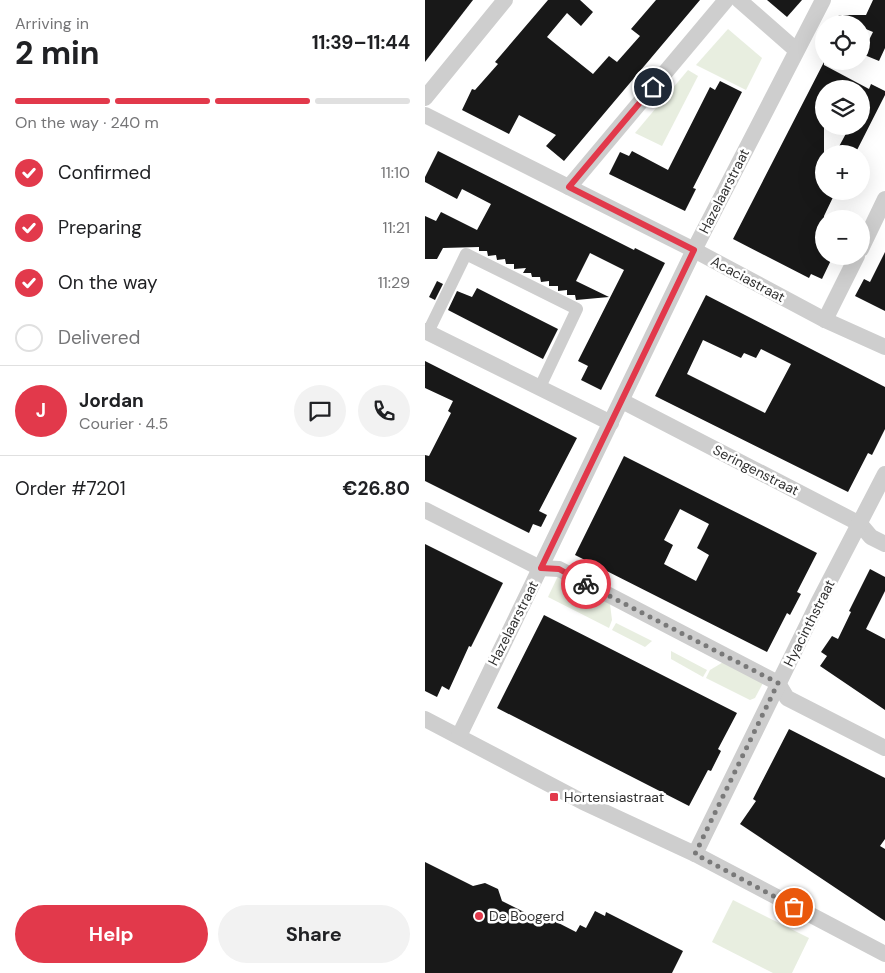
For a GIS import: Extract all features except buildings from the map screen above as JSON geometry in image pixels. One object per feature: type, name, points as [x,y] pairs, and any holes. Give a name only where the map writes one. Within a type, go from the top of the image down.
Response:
[{"type":"street","points":[[425,98],[505,0]]},
{"type":"street","points":[[569,187],[726,0]]},
{"type":"street","points":[[739,0],[797,50]]},
{"type":"street","name":"Hazelaarstraat","points":[[459,736],[623,401],[694,250],[823,0]]},
{"type":"street","name":"Acaciastraat","points":[[425,114],[694,250],[825,320],[885,347]]},
{"type":"street","points":[[870,230],[885,199]]},
{"type":"street","points":[[540,388],[577,309],[466,254],[427,331],[540,388],[611,423]]},
{"type":"street","points":[[825,320],[852,265]]},
{"type":"street","name":"Seringenstraat","points":[[623,401],[860,524],[871,537],[885,544]]},
{"type":"street","name":"Hyacinthstraat","points":[[695,854],[778,683],[885,474]]},
{"type":"street","points":[[425,510],[541,568],[559,569],[778,683],[787,698],[885,748]]},
{"type":"street","points":[[425,719],[583,802],[695,854],[885,954]]},
{"type":"shaded area","points":[[728,29],[762,58],[746,90],[696,65]]},
{"type":"shaded area","points":[[688,70],[698,76],[662,146],[635,133]]},
{"type":"shaded area","points":[[558,576],[610,604],[612,620],[609,628],[548,597]]},
{"type":"shaded area","points":[[616,623],[652,641],[645,647],[612,630]]},
{"type":"shaded area","points":[[671,651],[707,670],[703,677],[671,659]]},
{"type":"shaded area","points":[[725,661],[764,681],[755,698],[750,700],[706,678],[710,670]]},
{"type":"shaded area","points":[[733,900],[809,938],[792,973],[773,973],[712,942]]},
{"type":"way so far","points":[[586,584],[778,683],[695,854],[794,907]]},
{"type":"place","name":"Hortensiastraat","points":[[554,797]]},
{"type":"place","name":"De Boogerd","points":[[479,916]]},
{"type":"route","points":[[586,584],[559,569],[541,568],[694,250],[569,187],[653,87]]}]
